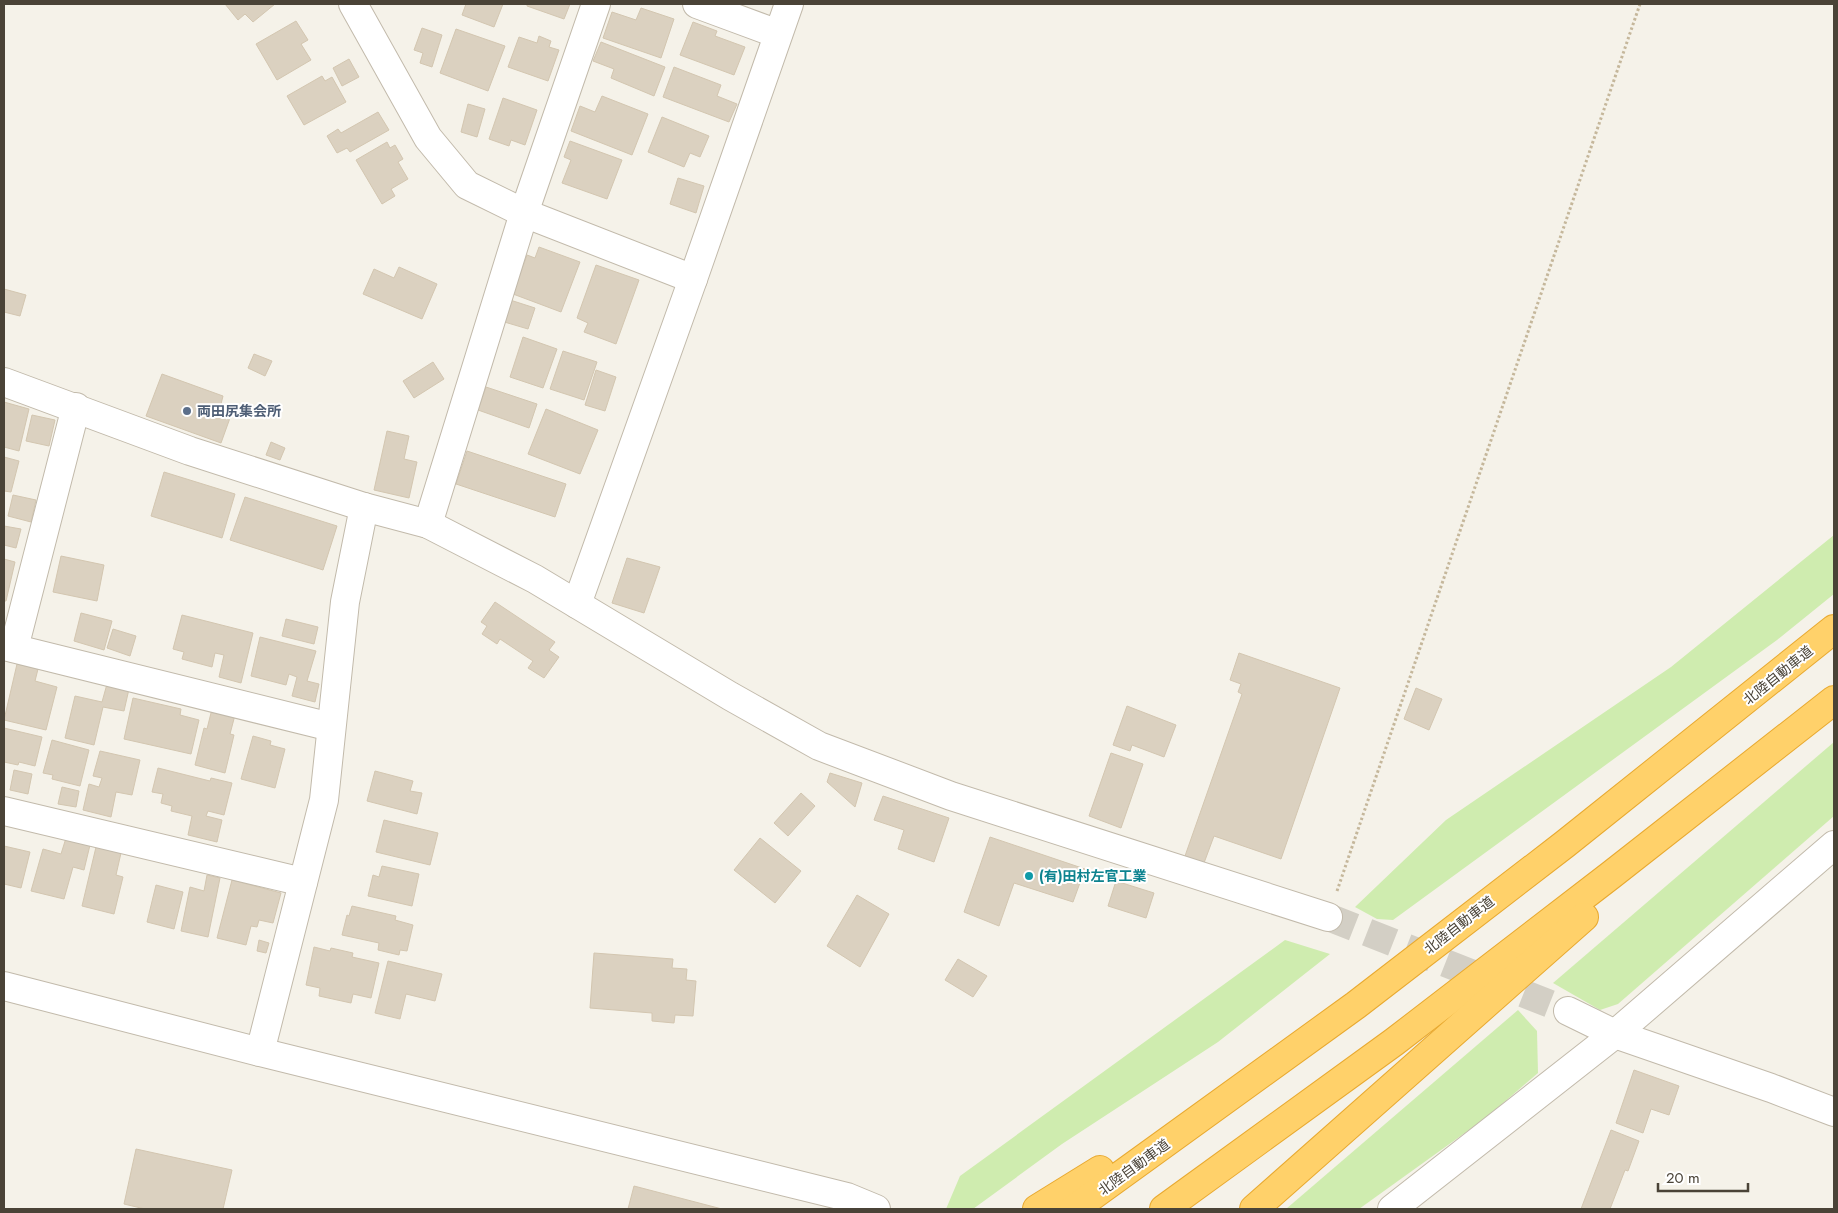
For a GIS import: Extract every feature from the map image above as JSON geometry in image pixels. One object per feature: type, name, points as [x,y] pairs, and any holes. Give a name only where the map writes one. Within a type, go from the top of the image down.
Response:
[{"type":"highway","name":"北陸自動車道","points":[[1074,1209],[1356,1005],[1565,844],[1834,629]]},
{"type":"highway","points":[[1164,1209],[1394,1042],[1833,701]]},
{"type":"highway","points":[[1254,1209],[1833,701]]},
{"type":"highway","points":[[1037,1209],[1093,1175],[1467,904],[1565,844]]},
{"type":"street","points":[[353,4],[428,138],[468,185],[524,213],[693,279]]},
{"type":"street","points":[[428,524],[524,213],[596,4]]},
{"type":"street","points":[[697,4],[778,34]]},
{"type":"street","points":[[576,604],[693,279],[789,4]]},
{"type":"street","points":[[4,382],[76,407],[190,451],[364,507],[428,524],[534,579],[730,696],[819,746],[951,796],[1328,917]]},
{"type":"street","points":[[76,407],[9,647],[331,726]]},
{"type":"street","points":[[260,1052],[324,800],[345,602],[364,507]]},
{"type":"street","points":[[4,811],[303,882]]},
{"type":"street","points":[[1392,1209],[1614,1034],[1834,845]]},
{"type":"street","points":[[4,986],[260,1052],[847,1197],[876,1209]]},
{"type":"street","points":[[1568,1011],[1614,1034],[1771,1088],[1834,1112]]},
{"type":"path","points":[[1328,917],[1640,4]]},
{"type":"green space","points":[[1834,535],[1834,594],[1777,640],[1393,920],[1377,919],[1355,907],[1446,820],[1671,667]]},
{"type":"green space","points":[[1834,742],[1834,816],[1618,1004],[1600,1010],[1553,983]]},
{"type":"green space","points":[[1285,940],[1330,954],[1218,1042],[1062,1144],[973,1209],[946,1209],[960,1176]]},
{"type":"green space","points":[[1518,1010],[1537,1031],[1538,1073],[1487,1117],[1359,1209],[1286,1209]]},
{"type":"building","points":[[225,4],[275,4],[253,22],[245,14],[238,20]]},
{"type":"building","points":[[466,4],[503,4],[494,27],[462,15]]},
{"type":"building","points":[[527,4],[570,4],[564,19],[527,6]]},
{"type":"building","points":[[641,8],[674,19],[661,58],[603,38],[612,12],[636,20]]},
{"type":"building","points":[[296,21],[308,40],[301,44],[311,60],[277,80],[256,44]]},
{"type":"building","points":[[693,22],[717,31],[715,36],[745,47],[734,75],[680,55]]},
{"type":"building","points":[[422,28],[442,35],[432,67],[420,63],[423,53],[414,50]]},
{"type":"building","points":[[456,29],[505,46],[488,91],[440,73]]},
{"type":"building","points":[[539,36],[551,41],[549,47],[559,50],[548,81],[508,67],[519,37],[537,43]]},
{"type":"building","points":[[601,42],[665,67],[654,96],[611,78],[614,69],[593,61]]},
{"type":"building","points":[[349,59],[359,77],[342,86],[333,68]]},
{"type":"building","points":[[674,67],[721,85],[717,96],[737,104],[729,122],[663,97]]},
{"type":"building","points":[[322,76],[325,81],[332,77],[346,102],[304,125],[287,96]]},
{"type":"building","points":[[602,96],[648,114],[632,155],[571,131],[580,106],[595,112]]},
{"type":"building","points":[[503,98],[537,110],[525,145],[511,140],[509,146],[489,139]]},
{"type":"building","points":[[468,104],[485,109],[477,137],[461,132]]},
{"type":"building","points":[[378,112],[389,130],[350,152],[347,148],[337,153],[327,136],[338,129],[341,133]]},
{"type":"building","points":[[662,117],[709,136],[700,157],[690,153],[684,167],[648,152]]},
{"type":"building","points":[[570,141],[622,160],[607,199],[562,183],[571,160],[564,157]]},
{"type":"building","points":[[387,142],[390,148],[395,145],[403,159],[398,162],[408,179],[391,189],[395,196],[382,204],[356,160]]},
{"type":"building","points":[[678,178],[704,186],[696,213],[670,204]]},
{"type":"building","points":[[539,247],[580,262],[561,312],[513,294],[527,255],[535,258]]},
{"type":"building","points":[[596,265],[639,280],[616,344],[584,332],[588,323],[577,318]]},
{"type":"building","points":[[399,267],[437,284],[422,319],[363,294],[374,269],[394,278]]},
{"type":"building","points":[[4,289],[26,295],[20,316],[4,312]]},
{"type":"building","points":[[507,299],[535,308],[528,329],[501,321]]},
{"type":"building","points":[[523,337],[557,349],[543,388],[510,377]]},
{"type":"building","points":[[563,351],[597,362],[584,400],[550,389]]},
{"type":"building","points":[[254,354],[272,361],[265,376],[248,368]]},
{"type":"building","points":[[433,362],[444,379],[414,398],[403,381]]},
{"type":"building","points":[[596,370],[616,377],[605,411],[585,405]]},
{"type":"building","name":"両田尻集会所","points":[[162,374],[223,396],[221,404],[228,406],[225,415],[230,418],[221,443],[146,416]]},
{"type":"building","points":[[486,387],[537,404],[529,428],[478,410]]},
{"type":"building","points":[[4,402],[29,409],[19,451],[4,447]]},
{"type":"building","points":[[546,409],[598,430],[580,474],[528,454]]},
{"type":"building","points":[[32,415],[55,420],[49,446],[26,441]]},
{"type":"building","points":[[387,431],[409,436],[404,459],[417,462],[409,498],[374,490]]},
{"type":"building","points":[[271,442],[285,448],[280,460],[266,455]]},
{"type":"building","points":[[467,451],[566,484],[555,517],[456,484]]},
{"type":"building","points":[[4,457],[19,461],[11,492],[4,491]]},
{"type":"building","points":[[164,472],[235,494],[222,538],[151,516]]},
{"type":"building","points":[[13,495],[36,500],[31,522],[8,516]]},
{"type":"building","points":[[245,497],[337,526],[323,570],[230,540]]},
{"type":"building","points":[[4,526],[21,529],[16,548],[4,545]]},
{"type":"building","points":[[61,556],[104,565],[97,601],[53,592]]},
{"type":"building","points":[[627,558],[660,567],[644,613],[612,603]]},
{"type":"building","points":[[4,559],[15,562],[6,601],[4,601]]},
{"type":"building","points":[[495,602],[555,642],[549,650],[559,657],[544,678],[528,668],[533,661],[500,639],[497,644],[482,634],[487,626],[481,622]]},
{"type":"building","points":[[81,613],[112,621],[104,650],[74,641]]},
{"type":"building","points":[[182,615],[253,633],[241,683],[219,677],[224,655],[215,653],[212,667],[182,659],[184,652],[173,649]]},
{"type":"building","points":[[286,619],[318,627],[314,644],[282,636]]},
{"type":"building","points":[[113,629],[136,636],[130,656],[107,648]]},
{"type":"building","points":[[260,637],[316,651],[307,681],[319,684],[315,702],[292,696],[297,677],[289,674],[286,685],[251,676]]},
{"type":"building","points":[[1239,653],[1340,688],[1281,859],[1214,836],[1204,863],[1185,856],[1242,694],[1238,692],[1241,684],[1230,680]]},
{"type":"building","points":[[17,664],[38,669],[35,681],[57,687],[46,730],[4,720]]},
{"type":"building","points":[[107,684],[129,689],[124,711],[103,707],[94,745],[65,738],[75,696],[102,702]]},
{"type":"building","points":[[1416,688],[1442,699],[1429,730],[1404,719]]},
{"type":"building","points":[[133,698],[181,709],[180,715],[199,720],[191,754],[124,739]]},
{"type":"building","points":[[1127,706],[1176,725],[1164,757],[1132,745],[1130,751],[1113,745]]},
{"type":"building","points":[[212,709],[235,715],[230,734],[234,735],[225,773],[195,765],[204,728],[207,729]]},
{"type":"building","points":[[4,728],[42,737],[35,766],[19,762],[18,765],[4,762]]},
{"type":"building","points":[[253,736],[271,741],[270,745],[285,749],[275,788],[241,779]]},
{"type":"building","points":[[52,740],[89,750],[80,786],[52,779],[53,775],[43,773]]},
{"type":"building","points":[[100,751],[140,760],[132,795],[116,792],[111,817],[83,810],[89,784],[99,787],[102,778],[93,776]]},
{"type":"building","points":[[1111,753],[1143,764],[1121,828],[1089,816]]},
{"type":"building","points":[[158,768],[210,781],[211,778],[232,783],[224,815],[208,811],[206,816],[222,820],[217,842],[188,835],[192,816],[171,811],[172,806],[161,803],[163,794],[152,792]]},
{"type":"building","points":[[14,770],[32,774],[28,794],[10,790]]},
{"type":"building","points":[[375,771],[413,781],[410,791],[422,793],[417,814],[367,801]]},
{"type":"building","points":[[830,773],[862,783],[855,807],[827,782]]},
{"type":"building","points":[[62,787],[79,791],[76,807],[58,804]]},
{"type":"building","points":[[801,793],[815,806],[788,836],[774,823]]},
{"type":"building","points":[[883,796],[949,818],[934,862],[898,849],[904,830],[874,820]]},
{"type":"building","points":[[384,820],[438,833],[430,865],[376,852]]},
{"type":"building","name":"(有)田村左官工業","points":[[990,837],[1085,869],[1073,902],[1014,883],[999,926],[964,912]]},
{"type":"building","points":[[66,838],[90,845],[84,870],[73,867],[64,899],[31,891],[43,849],[61,854]]},
{"type":"building","points":[[760,838],[801,871],[775,903],[734,870]]},
{"type":"building","points":[[4,846],[30,852],[21,888],[4,884]]},
{"type":"building","points":[[96,847],[121,853],[116,875],[123,877],[114,914],[82,906]]},
{"type":"building","points":[[382,866],[419,874],[412,906],[368,896],[373,875],[379,877]]},
{"type":"building","points":[[207,875],[220,878],[208,937],[181,931],[190,887],[204,891]]},
{"type":"building","points":[[232,880],[281,893],[273,923],[259,920],[257,927],[251,926],[246,945],[217,938]]},
{"type":"building","points":[[1116,881],[1154,893],[1146,918],[1108,906]]},
{"type":"building","points":[[156,885],[183,892],[174,929],[147,922]]},
{"type":"building","points":[[857,895],[889,914],[860,967],[827,946]]},
{"type":"building","points":[[352,906],[396,916],[395,920],[413,925],[407,951],[400,950],[399,955],[378,950],[379,943],[342,935],[347,915],[349,916]]},
{"type":"building","points":[[259,940],[269,943],[266,953],[257,951]]},
{"type":"building","points":[[314,947],[330,951],[331,948],[353,953],[352,957],[379,963],[371,998],[353,994],[351,1003],[319,996],[320,988],[306,985]]},
{"type":"building","points":[[594,953],[673,959],[672,968],[687,969],[686,980],[696,981],[693,1016],[675,1015],[674,1023],[652,1021],[652,1013],[590,1008]]},
{"type":"building","points":[[958,959],[987,976],[973,997],[945,980]]},
{"type":"building","points":[[388,961],[442,974],[435,1001],[406,994],[400,1019],[375,1013]]},
{"type":"building","points":[[1634,1070],[1679,1086],[1669,1115],[1651,1109],[1643,1133],[1616,1123]]},
{"type":"building","points":[[1611,1130],[1639,1141],[1628,1171],[1625,1170],[1610,1209],[1581,1209]]},
{"type":"building","points":[[136,1149],[232,1170],[223,1209],[145,1209],[124,1204]]},
{"type":"building","points":[[634,1186],[722,1209],[628,1209]]},
{"type":"tunnel","points":[[1328,917],[1568,1011]]},
{"type":"place","name":"両田尻集会所","points":[[187,411]]},
{"type":"place","name":"(有)田村左官工業","points":[[1029,876]]}]
